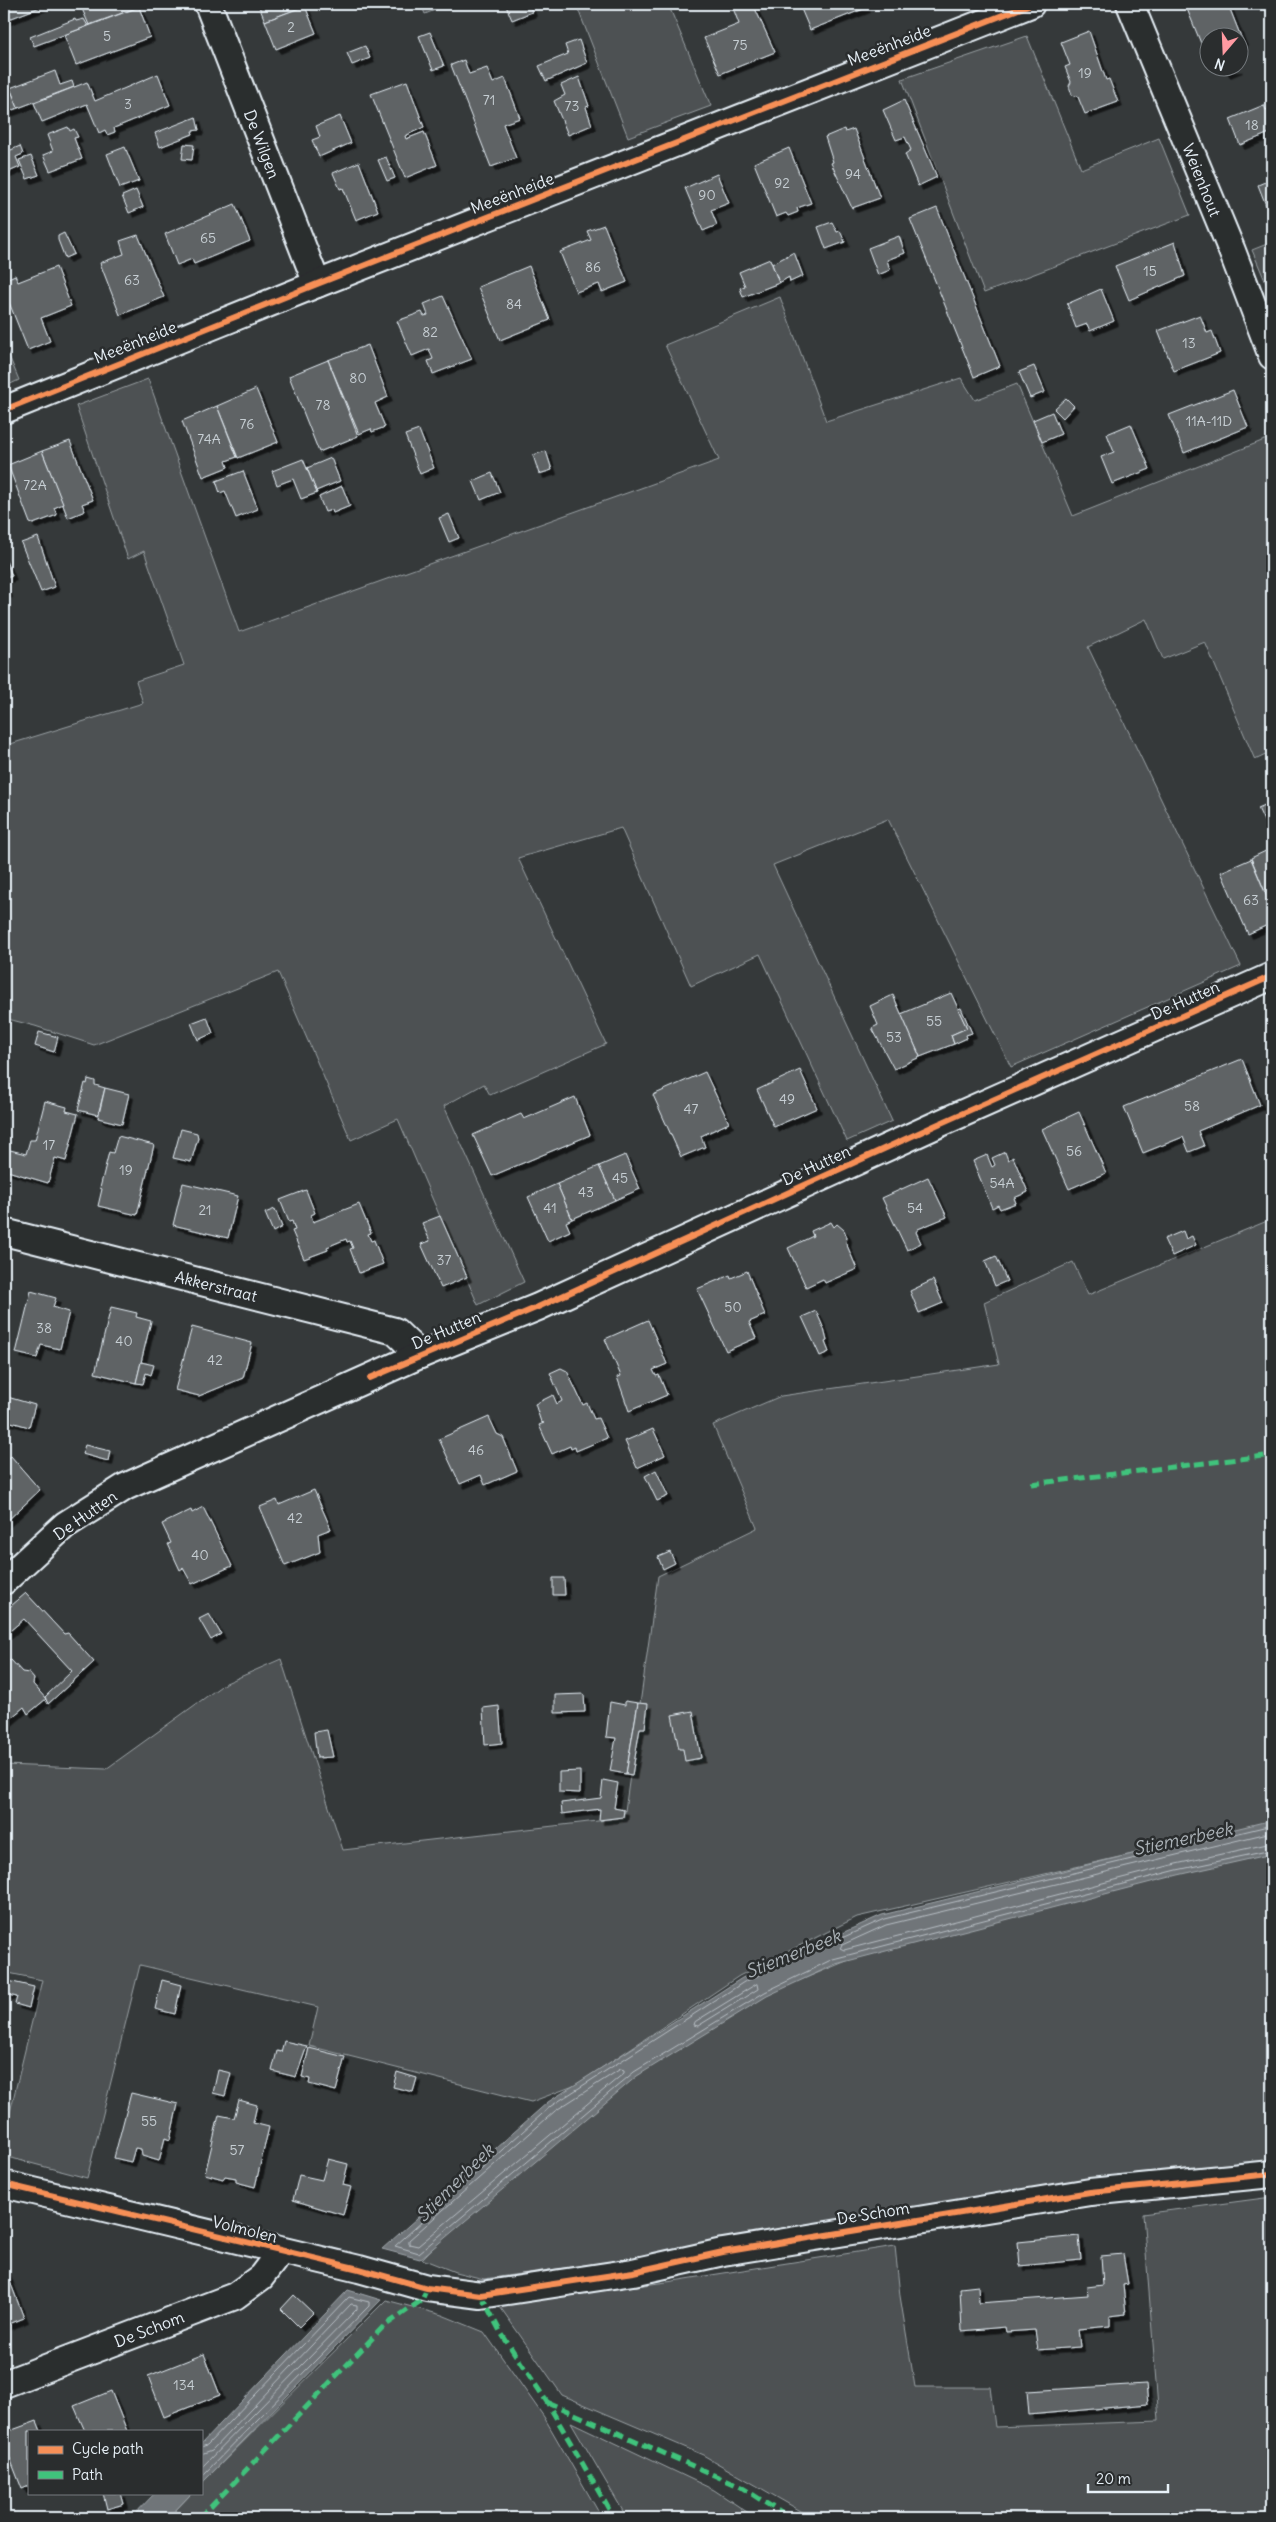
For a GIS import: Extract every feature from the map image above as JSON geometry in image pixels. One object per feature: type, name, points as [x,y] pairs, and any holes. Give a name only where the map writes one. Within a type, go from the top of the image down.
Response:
[{"type":"street","name":"De Wilgen","points":[[208,4],[317,284]]},
{"type":"street","name":"Meeënheide","points":[[4,410],[317,284],[1031,4]]},
{"type":"street","name":"Weienhout","points":[[1130,4],[1232,252],[1272,356]]},
{"type":"street","name":"De Hutten","points":[[4,1581],[65,1524],[126,1487],[420,1355],[538,1307],[934,1126],[1272,976]]},
{"type":"street","name":"Akkerstraat","points":[[4,1232],[395,1331],[420,1355]]},
{"type":"street","name":"De Schom","points":[[481,2295],[633,2272],[723,2252],[1090,2192],[1272,2174]]},
{"type":"street","name":"Volmolen","points":[[4,2184],[280,2252],[359,2269],[428,2288],[481,2295]]},
{"type":"street","name":"De Schom","points":[[4,2384],[235,2296],[261,2277],[280,2252]]},
{"type":"shaded area","points":[[421,4],[450,4],[425,14]]},
{"type":"shaded area","points":[[576,4],[668,4],[711,106],[628,137]]},
{"type":"shaded area","points":[[1027,36],[1081,169],[1159,138],[1190,215],[984,293],[902,79]]},
{"type":"shaded area","points":[[1272,242],[1272,297],[1252,250]]},
{"type":"shaded area","points":[[780,297],[826,421],[961,378],[975,400],[1017,384],[1073,516],[1272,437],[1272,752],[1255,760],[1205,642],[1163,659],[1146,619],[1088,647],[1241,966],[1011,1067],[888,819],[773,865],[892,1121],[847,1141],[760,954],[691,986],[621,828],[518,858],[606,1044],[490,1095],[484,1084],[444,1106],[524,1282],[478,1305],[398,1119],[351,1140],[278,972],[94,1045],[4,1018],[4,746],[143,703],[136,681],[184,665],[144,551],[128,559],[76,406],[148,379],[239,632],[719,460],[665,345]]},
{"type":"shaded area","points":[[4,344],[19,380],[4,387]]},
{"type":"shaded area","points":[[1272,1219],[1272,1822],[857,1917],[739,1976],[576,2085],[531,2102],[309,2046],[318,2007],[140,1965],[87,2178],[4,2156],[4,2137],[42,1980],[4,1972],[4,1765],[106,1769],[224,1684],[281,1659],[343,1850],[624,1818],[658,1576],[757,1528],[713,1425],[781,1396],[999,1364],[984,1302],[1073,1262],[1088,1295]]},
{"type":"shaded area","points":[[1272,1847],[1272,2161],[651,2256],[484,2279],[455,2272],[422,2259],[528,2150],[738,2006],[849,1960],[932,1932]]},
{"type":"shaded area","points":[[1272,2197],[1272,2518],[813,2518],[703,2455],[562,2395],[498,2304],[667,2282],[895,2246],[900,2296],[915,2387],[990,2387],[995,2427],[1159,2421],[1143,2214]]},
{"type":"shaded area","points":[[386,2300],[442,2315],[484,2332],[544,2417],[602,2518],[168,2518],[191,2494],[202,2494],[202,2483]]},
{"type":"shaded area","points":[[571,2422],[714,2490],[756,2518],[627,2518]]},
{"type":"water","points":[[1272,1820],[1272,1854],[1178,1875],[836,1964],[767,1996],[637,2076],[420,2259],[382,2249],[548,2102],[742,1978],[882,1915]]},
{"type":"water","points":[[348,2290],[381,2300],[202,2483],[202,2443]]},
{"type":"water","points":[[154,2494],[191,2494],[168,2518],[131,2518]]},
{"type":"building","points":[[4,4],[48,4],[4,21]]},
{"type":"building","points":[[80,4],[138,4],[139,7],[89,25]]},
{"type":"building","points":[[258,4],[304,4],[305,6],[265,21]]},
{"type":"building","points":[[529,4],[532,12],[512,20],[506,6]]},
{"type":"building","points":[[745,4],[753,4],[775,52],[720,74],[704,38],[739,24],[733,8]]},
{"type":"building","points":[[799,4],[864,4],[866,8],[810,30]]},
{"type":"building","points":[[1185,4],[1228,4],[1237,28],[1198,28],[1198,36]]},
{"type":"building","points":[[305,6],[316,33],[276,49],[265,21]]},
{"type":"building","points":[[139,7],[150,37],[76,65],[64,35]]},
{"type":"building","points":[[75,19],[76,21],[84,19],[88,26],[34,46],[30,37]]},
{"type":"building","points":[[1089,31],[1106,80],[1109,79],[1118,102],[1085,114],[1078,97],[1072,95],[1069,86],[1071,82],[1065,67],[1070,65],[1061,42]]},
{"type":"building","points":[[430,32],[444,66],[433,70],[419,36]]},
{"type":"building","points":[[579,40],[587,63],[546,81],[539,66],[568,54],[565,45]]},
{"type":"building","points":[[365,46],[370,58],[352,65],[347,53]]},
{"type":"building","points":[[464,60],[469,74],[487,68],[493,83],[505,78],[520,118],[503,124],[516,158],[491,167],[451,65]]},
{"type":"building","points":[[55,71],[60,85],[72,81],[74,87],[18,108],[10,88]]},
{"type":"building","points":[[158,74],[170,105],[114,128],[115,132],[107,135],[105,130],[99,133],[87,104],[42,122],[34,103],[87,82],[95,101]]},
{"type":"building","points":[[579,77],[589,106],[586,107],[592,125],[568,135],[554,101],[565,95],[561,85]]},
{"type":"building","points":[[407,81],[424,127],[405,136],[406,139],[424,132],[437,165],[405,178],[371,94]]},
{"type":"building","points":[[10,88],[18,108],[4,113],[4,90]]},
{"type":"building","points":[[904,100],[937,177],[918,186],[905,154],[911,150],[905,137],[896,140],[883,110]]},
{"type":"building","points":[[1264,105],[1266,110],[1272,108],[1272,132],[1240,145],[1230,119]]},
{"type":"building","points":[[340,116],[351,143],[319,157],[312,140],[320,137],[316,126]]},
{"type":"building","points":[[196,117],[199,130],[192,131],[193,134],[160,147],[155,133]]},
{"type":"building","points":[[68,127],[70,131],[74,129],[78,137],[74,138],[82,159],[50,171],[43,155],[53,151],[47,135]]},
{"type":"building","points":[[844,129],[845,132],[854,129],[880,198],[852,208],[831,163],[833,162],[825,137]]},
{"type":"building","points":[[184,144],[194,145],[192,160],[182,159]]},
{"type":"building","points":[[20,146],[23,154],[16,157],[20,167],[4,174],[4,153]]},
{"type":"building","points":[[125,147],[139,181],[120,188],[107,154]]},
{"type":"building","points":[[789,148],[811,203],[797,208],[798,212],[788,216],[786,213],[776,217],[754,163]]},
{"type":"building","points":[[31,156],[39,175],[27,179],[19,160]]},
{"type":"building","points":[[386,157],[395,178],[387,181],[378,160]]},
{"type":"building","points":[[359,162],[378,211],[356,220],[343,188],[340,189],[333,173]]},
{"type":"building","points":[[717,174],[729,203],[711,210],[717,225],[703,231],[685,188]]},
{"type":"building","points":[[1272,179],[1272,218],[1271,218],[1258,185]]},
{"type":"building","points":[[136,190],[143,207],[129,213],[122,196]]},
{"type":"building","points":[[235,204],[250,241],[194,264],[192,259],[177,265],[165,234]]},
{"type":"building","points":[[937,208],[1000,366],[974,377],[910,219]]},
{"type":"building","points":[[832,222],[837,232],[840,231],[845,242],[826,249],[818,227]]},
{"type":"building","points":[[604,225],[627,282],[602,292],[599,284],[576,292],[560,252],[591,240],[587,231]]},
{"type":"building","points":[[64,233],[74,254],[65,258],[58,240],[58,236]]},
{"type":"building","points":[[138,235],[164,297],[120,315],[100,263],[124,254],[120,241]]},
{"type":"building","points":[[899,236],[905,253],[887,260],[890,270],[878,275],[868,248]]},
{"type":"building","points":[[1175,242],[1185,276],[1129,300],[1115,266]]},
{"type":"building","points":[[794,252],[803,276],[790,282],[789,277],[779,283],[772,264]]},
{"type":"building","points":[[770,259],[779,283],[743,297],[740,288],[745,286],[739,272]]},
{"type":"building","points":[[529,266],[550,320],[500,340],[478,287]]},
{"type":"building","points":[[56,267],[71,306],[41,318],[50,341],[28,350],[4,290],[4,280],[15,275],[18,282]]},
{"type":"building","points":[[1101,289],[1114,321],[1090,331],[1087,324],[1076,328],[1067,304]]},
{"type":"building","points":[[443,296],[472,359],[433,374],[428,361],[433,359],[429,349],[412,356],[397,321],[422,312],[424,316],[428,315],[424,304]]},
{"type":"building","points":[[1200,315],[1207,333],[1212,331],[1220,353],[1174,371],[1158,331]]},
{"type":"building","points":[[368,345],[388,397],[375,403],[385,427],[372,432],[371,429],[359,434],[328,360]]},
{"type":"building","points":[[328,360],[358,436],[319,452],[289,376]]},
{"type":"building","points":[[1034,366],[1045,392],[1030,398],[1019,372]]},
{"type":"building","points":[[256,389],[278,442],[238,458],[217,406]]},
{"type":"building","points":[[1233,390],[1248,427],[1184,453],[1169,415]]},
{"type":"building","points":[[1066,398],[1074,406],[1063,418],[1054,409]]},
{"type":"building","points":[[217,406],[237,457],[226,461],[228,467],[203,477],[182,421]]},
{"type":"building","points":[[1052,412],[1061,434],[1042,442],[1033,420]]},
{"type":"building","points":[[1131,424],[1150,469],[1112,484],[1101,457],[1114,452],[1107,434]]},
{"type":"building","points":[[419,430],[434,468],[420,474],[405,435]]},
{"type":"building","points":[[70,441],[93,500],[82,504],[85,511],[68,518],[42,451]]},
{"type":"building","points":[[42,451],[63,504],[54,508],[57,515],[33,524],[30,523],[8,465]]},
{"type":"building","points":[[546,451],[552,470],[539,474],[533,455]]},
{"type":"building","points":[[331,458],[340,481],[316,491],[307,468]]},
{"type":"building","points":[[303,459],[317,493],[301,499],[293,479],[277,485],[272,471]]},
{"type":"building","points":[[243,471],[258,509],[236,518],[225,491],[220,493],[216,481]]},
{"type":"building","points":[[492,473],[500,492],[481,500],[473,481]]},
{"type":"building","points":[[342,486],[350,506],[333,513],[332,510],[325,512],[319,497]]},
{"type":"building","points":[[449,514],[459,538],[449,542],[439,518]]},
{"type":"building","points":[[38,537],[55,587],[41,592],[21,543]]},
{"type":"building","points":[[4,556],[12,576],[4,579]]},
{"type":"building","points":[[4,581],[8,593],[4,594]]},
{"type":"building","points":[[1272,802],[1272,835],[1271,836],[1258,808]]},
{"type":"building","points":[[1272,848],[1272,909],[1251,858]]},
{"type":"building","points":[[1251,859],[1272,909],[1272,923],[1248,934],[1221,872]]},
{"type":"building","points":[[951,993],[967,1028],[951,1035],[954,1044],[920,1057],[901,1014]]},
{"type":"building","points":[[893,995],[920,1057],[894,1069],[872,1028],[878,1025],[870,1006]]},
{"type":"building","points":[[961,1008],[972,1033],[966,1035],[967,1038],[954,1044],[951,1035],[967,1028],[958,1009]]},
{"type":"building","points":[[207,1017],[213,1033],[198,1040],[191,1023]]},
{"type":"building","points":[[39,1032],[58,1037],[54,1052],[35,1046]]},
{"type":"building","points":[[1242,1059],[1260,1105],[1198,1131],[1204,1146],[1189,1152],[1183,1137],[1143,1153],[1124,1107]]},
{"type":"building","points":[[800,1070],[817,1108],[774,1127],[757,1090]]},
{"type":"building","points":[[705,1072],[729,1123],[701,1136],[705,1147],[681,1157],[653,1095]]},
{"type":"building","points":[[88,1079],[95,1081],[95,1085],[105,1088],[98,1115],[78,1110],[85,1083],[87,1084]]},
{"type":"building","points":[[105,1088],[129,1094],[122,1124],[98,1118]]},
{"type":"building","points":[[575,1097],[590,1135],[492,1176],[473,1135],[521,1114],[524,1119]]},
{"type":"building","points":[[45,1101],[67,1107],[66,1111],[78,1114],[66,1161],[55,1158],[48,1183],[4,1170],[10,1150],[26,1154],[30,1140],[35,1140]]},
{"type":"building","points":[[1079,1112],[1106,1173],[1069,1189],[1042,1129]]},
{"type":"building","points":[[181,1129],[197,1133],[198,1138],[191,1162],[173,1158]]},
{"type":"building","points":[[118,1136],[154,1145],[137,1215],[98,1206],[102,1189],[100,1188],[109,1152],[113,1153]]},
{"type":"building","points":[[1005,1152],[1008,1160],[1013,1157],[1028,1192],[1014,1198],[1016,1203],[1000,1209],[998,1205],[992,1208],[973,1161],[987,1155],[992,1167],[995,1165],[992,1158]]},
{"type":"building","points":[[625,1155],[640,1189],[615,1200],[599,1166]]},
{"type":"building","points":[[599,1166],[615,1200],[572,1219],[557,1184]]},
{"type":"building","points":[[928,1177],[947,1217],[918,1229],[916,1232],[921,1243],[907,1250],[882,1198]]},
{"type":"building","points":[[183,1183],[238,1196],[228,1238],[173,1225]]},
{"type":"building","points":[[557,1184],[572,1219],[566,1222],[570,1231],[548,1241],[528,1197]]},
{"type":"building","points":[[306,1190],[315,1213],[311,1215],[313,1222],[359,1204],[371,1233],[368,1234],[371,1241],[374,1240],[383,1264],[359,1273],[350,1249],[353,1248],[350,1241],[347,1242],[346,1239],[327,1247],[328,1250],[304,1259],[292,1231],[295,1230],[292,1221],[289,1222],[280,1200]]},
{"type":"building","points":[[275,1209],[282,1227],[273,1232],[265,1213]]},
{"type":"building","points":[[440,1216],[467,1277],[441,1288],[421,1244],[430,1241],[422,1223]]},
{"type":"building","points":[[831,1222],[834,1227],[837,1224],[844,1230],[847,1237],[846,1243],[857,1269],[825,1283],[823,1279],[806,1287],[788,1248],[813,1236],[811,1231]]},
{"type":"building","points":[[1183,1231],[1186,1239],[1192,1236],[1196,1245],[1172,1256],[1164,1239]]},
{"type":"building","points":[[996,1256],[1007,1281],[995,1286],[985,1261]]},
{"type":"building","points":[[747,1271],[765,1315],[749,1322],[756,1338],[726,1351],[697,1289],[730,1275],[731,1278]]},
{"type":"building","points":[[933,1280],[943,1303],[919,1313],[910,1291]]},
{"type":"building","points":[[31,1291],[56,1298],[53,1307],[69,1312],[60,1349],[41,1345],[37,1358],[16,1353]]},
{"type":"building","points":[[111,1307],[137,1313],[136,1317],[151,1321],[136,1383],[95,1373]]},
{"type":"building","points":[[816,1311],[824,1329],[827,1341],[825,1342],[829,1352],[820,1356],[802,1317]]},
{"type":"building","points":[[648,1320],[667,1364],[653,1370],[656,1376],[659,1375],[667,1395],[629,1411],[617,1377],[621,1376],[605,1339]]},
{"type":"building","points":[[192,1327],[252,1343],[243,1378],[199,1396],[175,1390]]},
{"type":"building","points":[[141,1362],[154,1365],[151,1375],[146,1373],[143,1384],[136,1383]]},
{"type":"building","points":[[561,1368],[567,1371],[583,1405],[587,1403],[594,1419],[598,1418],[607,1438],[576,1451],[575,1447],[571,1449],[570,1446],[552,1454],[539,1425],[544,1423],[541,1422],[535,1404],[553,1395],[557,1404],[562,1401],[550,1373]]},
{"type":"building","points":[[4,1396],[35,1405],[29,1427],[4,1420]]},
{"type":"building","points":[[489,1417],[497,1434],[503,1437],[517,1471],[485,1485],[481,1475],[460,1484],[439,1439]]},
{"type":"building","points":[[653,1429],[665,1455],[637,1468],[625,1441]]},
{"type":"building","points":[[85,1445],[110,1451],[108,1461],[82,1454]]},
{"type":"building","points":[[11,1456],[40,1490],[5,1523],[4,1462]]},
{"type":"building","points":[[656,1470],[668,1496],[657,1501],[645,1476]]},
{"type":"building","points":[[314,1490],[331,1529],[318,1534],[320,1552],[285,1566],[260,1507],[277,1500],[279,1505]]},
{"type":"building","points":[[203,1507],[232,1566],[192,1584],[183,1568],[180,1570],[168,1544],[171,1543],[162,1524],[191,1510],[192,1513]]},
{"type":"building","points":[[670,1552],[675,1563],[663,1569],[658,1557]]},
{"type":"building","points":[[553,1578],[564,1578],[565,1595],[553,1595]]},
{"type":"building","points":[[26,1593],[64,1634],[68,1633],[94,1662],[48,1704],[45,1697],[72,1671],[24,1619],[4,1636],[4,1612]]},
{"type":"building","points":[[209,1614],[221,1634],[211,1640],[199,1619]]},
{"type":"building","points":[[11,1660],[22,1672],[29,1673],[34,1679],[33,1684],[46,1699],[28,1714],[24,1707],[4,1724],[4,1663]]},
{"type":"building","points":[[584,1694],[585,1712],[555,1713],[555,1695]]},
{"type":"building","points":[[625,1701],[638,1703],[626,1774],[610,1771],[616,1738],[606,1737],[610,1702],[625,1705]]},
{"type":"building","points":[[638,1703],[648,1704],[645,1728],[640,1728],[632,1775],[626,1774]]},
{"type":"building","points":[[499,1706],[502,1743],[485,1745],[483,1708]]},
{"type":"building","points":[[693,1711],[701,1758],[685,1761],[683,1749],[679,1749],[672,1715]]},
{"type":"building","points":[[327,1730],[333,1757],[317,1758],[314,1732]]},
{"type":"building","points":[[580,1771],[580,1793],[559,1792],[559,1772]]},
{"type":"building","points":[[603,1780],[618,1783],[614,1808],[624,1810],[623,1817],[599,1820],[600,1809],[562,1814],[561,1803],[601,1798]]},
{"type":"building","points":[[4,1980],[34,1987],[29,2008],[15,2004],[17,1997],[4,1994]]},
{"type":"building","points":[[162,1980],[181,1985],[175,2014],[155,2009]]},
{"type":"building","points":[[284,2041],[307,2046],[296,2077],[272,2071],[277,2051],[281,2052]]},
{"type":"building","points":[[309,2048],[345,2057],[336,2091],[309,2084],[310,2079],[302,2077]]},
{"type":"building","points":[[218,2070],[231,2073],[225,2096],[213,2093]]},
{"type":"building","points":[[397,2072],[417,2078],[413,2092],[393,2087]]},
{"type":"building","points":[[131,2093],[178,2104],[170,2140],[165,2138],[159,2161],[142,2156],[141,2149],[135,2148],[131,2162],[114,2158]]},
{"type":"building","points":[[239,2100],[257,2105],[253,2123],[269,2127],[255,2187],[236,2182],[236,2178],[225,2176],[223,2179],[205,2174],[219,2115],[234,2118]]},
{"type":"building","points":[[328,2159],[348,2164],[343,2185],[351,2187],[343,2215],[293,2200],[299,2175],[322,2180]]},
{"type":"building","points":[[1079,2236],[1081,2260],[1020,2266],[1018,2242]]},
{"type":"building","points":[[1123,2254],[1128,2284],[1123,2285],[1126,2314],[1110,2316],[1110,2326],[1078,2329],[1080,2347],[1038,2350],[1035,2330],[1006,2332],[1005,2327],[962,2331],[960,2288],[978,2286],[979,2303],[1088,2295],[1087,2287],[1103,2285],[1101,2256]]},
{"type":"building","points":[[4,2266],[24,2318],[4,2326]]},
{"type":"building","points":[[294,2295],[313,2313],[299,2327],[281,2309]]},
{"type":"building","points":[[204,2354],[220,2395],[164,2417],[148,2376]]},
{"type":"building","points":[[1146,2384],[1148,2404],[1029,2415],[1027,2391]]},
{"type":"building","points":[[111,2391],[127,2430],[85,2430],[74,2406]]},
{"type":"building","points":[[37,2421],[41,2430],[28,2430],[28,2486],[22,2489],[4,2443],[4,2433]]},
{"type":"building","points":[[103,2494],[121,2494],[124,2504],[107,2509]]},
{"type":"marked path","points":[[1031,1484],[1272,1455]]},
{"type":"marked path","points":[[200,2518],[383,2327],[422,2300],[427,2288]]},
{"type":"marked path","points":[[481,2295],[501,2333],[547,2402],[614,2518]]},
{"type":"marked path","points":[[547,2402],[741,2487],[789,2518]]},
{"type":"cycle path","points":[[4,410],[317,284],[1031,4]]},
{"type":"cycle path","points":[[370,1378],[538,1307],[934,1126],[1272,976]]},
{"type":"cycle path","points":[[4,2184],[359,2269],[427,2288],[481,2295],[633,2272],[723,2252],[1090,2192],[1272,2174]]},
{"type":"water label","name":"Stiemerbeek","points":[[1183,1839]]},
{"type":"water label","name":"Stiemerbeek","points":[[793,1954]]},
{"type":"water label","name":"Stiemerbeek","points":[[455,2183]]}]
